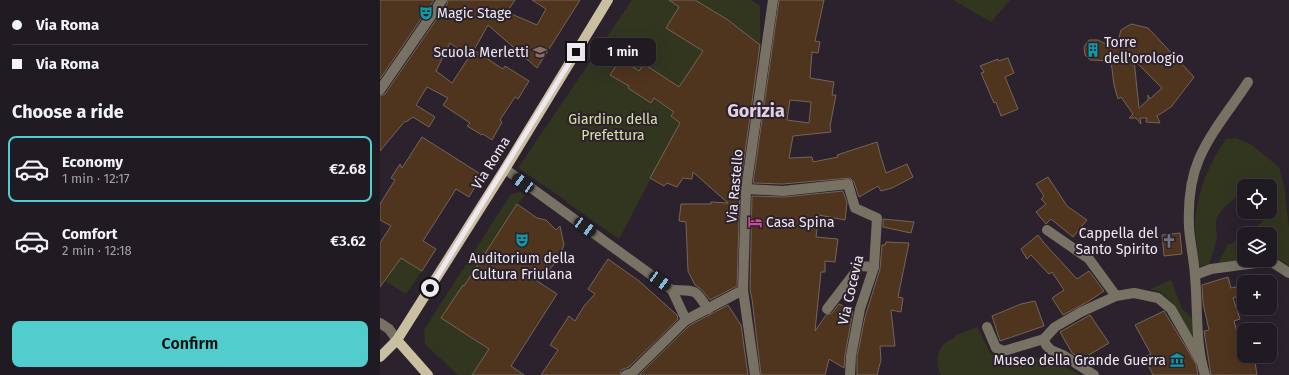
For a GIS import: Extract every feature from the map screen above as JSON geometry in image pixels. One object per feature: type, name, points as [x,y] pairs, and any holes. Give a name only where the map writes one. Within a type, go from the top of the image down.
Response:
[{"type":"main road","name":"Via Roma","points":[[380,357],[396,340],[608,0]]},
{"type":"main road","points":[[396,340],[428,375]]},
{"type":"street","points":[[380,90],[442,0]]},
{"type":"street","name":"Via Rastello","points":[[755,375],[743,290],[746,189],[772,0]]},
{"type":"street","points":[[1205,375],[1202,364],[1197,320],[1195,275],[1189,227],[1189,204],[1193,178],[1200,158],[1213,134],[1248,82]]},
{"type":"street","points":[[504,169],[672,290],[686,320]]},
{"type":"street","name":"Via Cocevia","points":[[746,189],[783,191],[848,184],[856,208],[877,218],[874,267],[860,309],[851,356],[850,375]]},
{"type":"street","points":[[1047,230],[1089,259],[1116,296]]},
{"type":"street","points":[[1195,275],[1211,269],[1272,262],[1289,273]]},
{"type":"street","name":"Via Cocevia","points":[[827,309],[860,266],[874,267]]},
{"type":"street","points":[[672,290],[693,291],[708,309]]},
{"type":"street","points":[[626,375],[632,373],[686,320],[743,290]]},
{"type":"street","points":[[987,327],[996,348],[1004,351],[1044,338],[1054,327],[1081,312],[1116,296],[1134,293],[1158,298],[1171,309],[1202,364]]},
{"type":"street","points":[[380,323],[389,329],[396,340]]},
{"type":"street","points":[[1044,338],[1046,346],[1051,350],[1063,355],[1094,375]]},
{"type":"green space","name":"Giardino della Prefettura","points":[[632,0],[669,0],[679,7],[703,51],[677,91],[674,111],[671,116],[680,123],[619,239],[518,168]]},
{"type":"green space","points":[[695,0],[751,0],[760,6],[760,45],[728,20]]},
{"type":"green space","points":[[953,0],[1010,0],[991,22]]},
{"type":"green space","points":[[1236,138],[1252,145],[1279,167],[1284,186],[1289,228],[1289,266],[1277,258],[1277,227],[1255,227],[1262,222],[1263,219],[1277,219],[1277,179],[1237,179],[1237,197],[1229,203],[1217,218],[1216,242],[1209,265],[1200,266],[1198,264],[1195,227],[1197,204],[1209,169],[1226,139]]},
{"type":"green space","points":[[521,192],[525,196],[517,204],[475,270],[471,290],[463,285],[442,318],[489,350],[472,375],[458,375],[425,344],[424,330],[511,194]]},
{"type":"green space","points":[[1237,240],[1237,261],[1220,264],[1219,262],[1228,244],[1232,244]]},
{"type":"green space","points":[[401,258],[422,271],[406,294],[385,281]]},
{"type":"green space","points":[[1171,280],[1182,309],[1192,318],[1196,342],[1194,342],[1174,305],[1161,292],[1150,289]]},
{"type":"green space","points":[[977,327],[991,354],[1009,359],[1047,357],[1080,375],[941,375],[937,361],[939,352],[944,344],[956,335]]},
{"type":"building","points":[[380,0],[434,0],[380,79]]},
{"type":"building","points":[[448,0],[515,0],[507,12],[537,25],[546,9],[532,0],[580,0],[537,68],[488,25],[474,50],[503,69],[505,66],[529,81],[518,99],[515,97],[500,120],[502,122],[492,140],[467,126],[470,123],[443,105],[448,98],[427,87],[416,105],[435,117],[429,127],[413,117],[406,122],[405,121],[380,151],[380,96],[385,94],[447,4]],"holes":[[[450,43],[469,57],[452,83],[436,71]]]},
{"type":"building","points":[[669,0],[695,0],[728,20],[760,45],[740,188],[737,286],[710,300],[702,290],[695,285],[688,271],[686,222],[679,221],[681,204],[711,204],[711,202],[728,203],[693,172],[692,179],[683,178],[677,187],[667,183],[664,186],[650,178],[680,123],[671,116],[674,112],[654,98],[651,103],[628,88],[629,86],[610,75],[621,59],[639,71],[644,64],[679,87],[703,51],[666,28],[679,7]]},
{"type":"building","points":[[779,0],[824,0],[815,41],[820,42],[818,53],[812,52],[810,78],[834,82],[832,95],[836,95],[830,126],[831,132],[793,136],[789,158],[812,157],[813,162],[838,157],[837,155],[877,142],[886,173],[907,164],[913,177],[892,188],[881,191],[878,186],[859,197],[854,182],[850,178],[783,184],[753,183]],"holes":[[[790,100],[811,102],[809,123],[787,120]]]},
{"type":"building","points":[[1131,24],[1148,28],[1194,77],[1171,107],[1157,116],[1160,123],[1146,122],[1147,118],[1140,118],[1141,124],[1136,118],[1129,118],[1133,114],[1121,97],[1118,99],[1114,85],[1111,61],[1090,60],[1085,55],[1084,47],[1089,40],[1098,40],[1116,49],[1121,30]],"holes":[[[1134,60],[1162,88],[1150,99],[1148,95],[1148,100],[1139,108]]]},
{"type":"building","points":[[1008,58],[1014,73],[1005,77],[1018,109],[1001,116],[996,102],[994,103],[981,73],[984,72],[980,66],[998,59],[998,61]]},
{"type":"building","points":[[422,137],[482,175],[469,197],[456,189],[423,241],[436,249],[422,271],[401,258],[380,287],[380,243],[391,226],[380,220],[380,204],[395,180],[391,178],[400,164],[402,168]]},
{"type":"building","points":[[1048,177],[1067,206],[1087,220],[1073,237],[1051,219],[1046,224],[1036,212],[1046,204],[1041,199],[1044,196],[1036,184]]},
{"type":"building","points":[[843,191],[847,203],[845,220],[819,215],[816,237],[838,239],[835,262],[825,261],[825,272],[821,272],[815,331],[826,315],[832,313],[839,304],[853,311],[844,368],[829,359],[825,375],[761,375],[750,290],[752,196],[784,197]]},
{"type":"building","points":[[517,204],[537,218],[546,220],[556,230],[560,226],[564,245],[559,259],[549,270],[528,275],[557,294],[511,366],[524,375],[472,375],[489,349],[441,318],[463,285],[464,286]]},
{"type":"building","points":[[883,219],[914,222],[911,233],[883,227]]},
{"type":"building","name":"Cappella del Santo Spirito","points":[[1180,233],[1182,254],[1164,256],[1162,235]]},
{"type":"building","points":[[1038,235],[1077,279],[1089,271],[1104,291],[1063,315],[1052,298],[1064,290],[1052,272],[1049,274],[1031,255],[1027,259],[1021,249]]},
{"type":"building","points":[[886,242],[909,243],[898,297],[903,298],[901,312],[891,310],[895,346],[880,346],[881,360],[877,375],[857,375],[857,357],[865,317],[880,269],[882,245],[885,245]]},
{"type":"building","points":[[608,259],[639,281],[677,315],[678,319],[629,367],[621,370],[620,375],[541,375],[558,350],[550,345],[569,316],[575,321],[584,306],[595,294],[588,289]]},
{"type":"building","points":[[1228,277],[1231,288],[1237,287],[1237,297],[1233,298],[1237,315],[1239,315],[1240,319],[1234,321],[1237,332],[1237,363],[1255,363],[1257,375],[1211,375],[1204,331],[1209,330],[1203,303],[1202,285]]},
{"type":"building","points":[[1035,301],[1044,326],[1000,341],[992,316],[1021,304]]},
{"type":"building","points":[[728,305],[741,325],[748,375],[639,375],[690,325]]},
{"type":"building","points":[[1164,311],[1196,364],[1198,375],[1153,375],[1144,357],[1151,354],[1135,325]]},
{"type":"building","points":[[1090,315],[1109,343],[1082,359],[1072,353],[1060,332]]},
{"type":"place","name":"Magic Stage","points":[[426,13]]},
{"type":"place","name":"Torre dell'orologio","points":[[1093,50]]},
{"type":"place","name":"Scuola Merletti","points":[[540,52]]},
{"type":"place","name":"Casa Spina","points":[[755,222]]},
{"type":"place","name":"Auditorium della Cultura Friulana","points":[[522,240]]},
{"type":"place","name":"Cappella del Santo Spirito","points":[[1169,241]]},
{"type":"place","name":"Museo della Grande Guerra","points":[[1177,360]]},
{"type":"district","name":"Gorizia","points":[[756,111]]},
{"type":"route","points":[[430,288],[576,52]]}]
